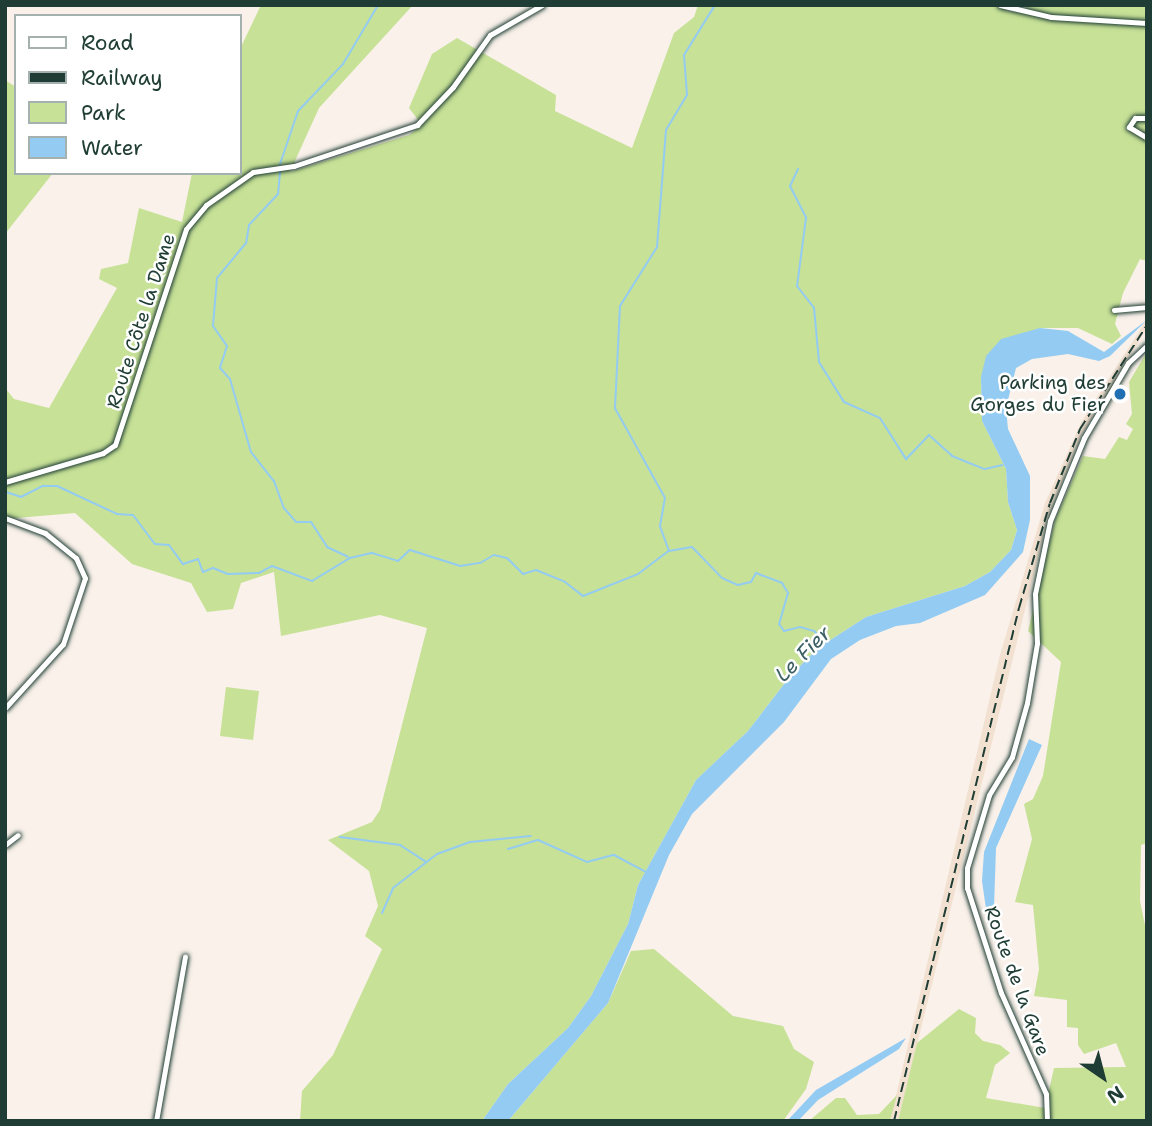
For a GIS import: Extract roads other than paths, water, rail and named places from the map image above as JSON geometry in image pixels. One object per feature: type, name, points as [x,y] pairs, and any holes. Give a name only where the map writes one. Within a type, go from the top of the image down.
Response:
[{"type":"street","name":"Route Côte la Dame","points":[[5,482],[16,475],[103,453],[115,445],[186,229],[206,205],[253,172],[294,166],[417,125],[453,87],[490,35],[542,5]]},
{"type":"street","points":[[1000,5],[1051,18],[1147,23]]},
{"type":"street","points":[[1147,118],[1135,118],[1129,127],[1147,138]]},
{"type":"street","points":[[1114,310],[1147,307]]},
{"type":"street","name":"Route de la Gare","points":[[1047,1121],[1046,1094],[1001,993],[967,888],[967,868],[989,795],[1012,757],[1027,703],[1037,643],[1035,594],[1050,521],[1084,438],[1128,363],[1147,345]]},
{"type":"street","points":[[5,518],[45,533],[76,558],[85,578],[63,645],[5,708]]},
{"type":"street","points":[[5,845],[18,835]]},
{"type":"street","points":[[156,1121],[185,957]]},
{"type":"water","name":"Le Fier","points":[[1147,320],[1110,356],[1099,361],[1068,354],[1032,359],[1016,368],[1006,408],[1008,429],[1030,476],[1030,520],[1023,552],[985,595],[920,623],[896,626],[860,640],[831,659],[784,722],[692,814],[669,855],[608,1003],[508,1121],[482,1121],[508,1084],[568,1028],[591,996],[628,924],[638,885],[696,780],[748,731],[791,675],[818,648],[866,617],[965,586],[990,572],[1011,550],[1017,530],[1008,502],[1006,469],[982,421],[981,377],[986,356],[1001,339],[1040,328],[1068,331],[1104,352]]},
{"type":"water","points":[[1029,739],[1042,745],[996,848],[994,907],[992,916],[987,916],[982,881],[984,852]]},
{"type":"water","points":[[906,1038],[899,1049],[818,1100],[798,1121],[787,1121],[816,1090]]},
{"type":"waterway","points":[[280,164],[298,111],[343,64],[378,5]]},
{"type":"waterway","points":[[669,551],[660,526],[665,498],[615,408],[620,306],[657,247],[666,130],[687,95],[684,55],[715,5]]},
{"type":"waterway","points":[[798,169],[790,186],[806,218],[797,286],[814,308],[819,362],[844,402],[880,418],[906,459],[929,435],[952,456],[985,469],[1003,465]]},
{"type":"waterway","points":[[280,172],[278,194],[249,225],[246,243],[217,278],[213,326],[227,346],[220,368],[230,379],[251,452],[274,481],[284,508],[296,522],[311,522],[327,547],[348,557]]},
{"type":"waterway","points":[[6,492],[21,497],[43,486],[57,486],[117,514],[133,515],[155,544],[169,545],[183,564],[198,559],[203,572],[213,568],[228,574],[259,573],[272,566],[312,581],[350,558],[372,553],[398,561],[410,550],[460,566],[480,563],[494,555],[507,558],[523,574],[536,570],[565,582],[583,596],[638,574],[669,551],[692,547],[722,578],[738,585],[751,582],[756,573],[782,583],[788,593],[779,624],[784,631],[800,627],[814,631],[826,643]]},
{"type":"waterway","points":[[382,913],[393,888],[437,854],[470,842],[531,836]]},
{"type":"waterway","points":[[340,837],[400,845],[425,861]]},
{"type":"waterway","points":[[508,849],[538,840],[587,862],[614,855],[646,872]]},
{"type":"railway","points":[[894,1121],[1019,608],[1050,503],[1080,429],[1147,325]]},
{"type":"place","name":"Parking des Gorges du Fier","points":[[1120,394]]}]
